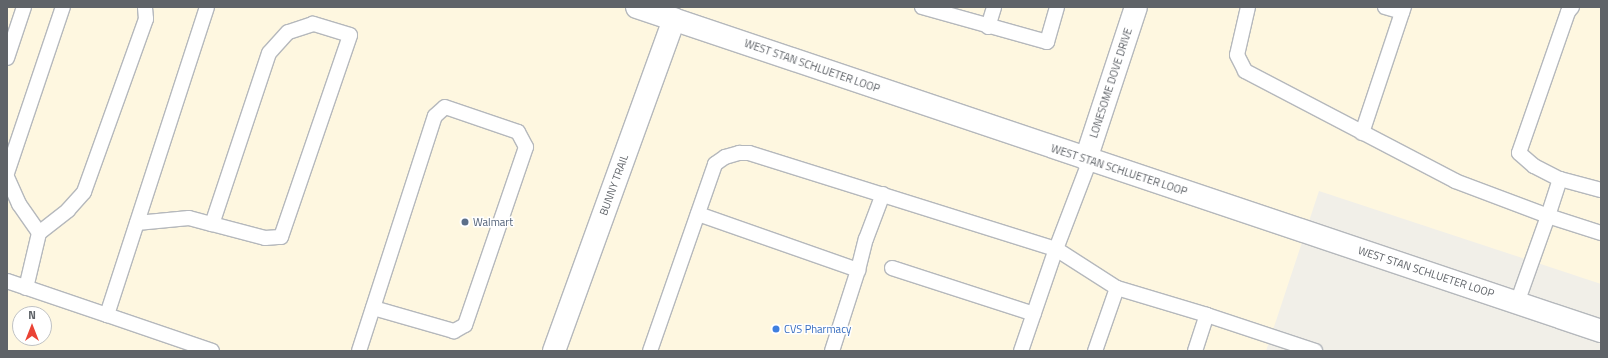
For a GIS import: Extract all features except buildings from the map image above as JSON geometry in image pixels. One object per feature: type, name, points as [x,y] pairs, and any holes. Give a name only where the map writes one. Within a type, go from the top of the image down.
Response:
[{"type":"main road","name":"WEST STAN SCHLUETER LOOP","points":[[637,7],[676,13],[1088,160],[1601,331]]},
{"type":"main road","name":"LONESOME DOVE DRIVE","points":[[1088,160],[1136,7]]},
{"type":"main road","name":"BUNNY TRAIL","points":[[554,351],[676,13]]},
{"type":"lane","points":[[7,58],[24,7]]},
{"type":"lane","points":[[7,173],[63,7]]},
{"type":"lane","points":[[26,288],[39,233],[68,210],[84,192],[146,19],[145,7]]},
{"type":"lane","points":[[107,315],[207,7]]},
{"type":"lane","points":[[922,7],[988,27],[1047,42],[1057,7]]},
{"type":"lane","points":[[988,27],[994,7]]},
{"type":"lane","points":[[1248,7],[1237,55],[1245,71],[1455,181],[1548,216],[1601,233]]},
{"type":"lane","points":[[1362,133],[1403,10],[1385,7]]},
{"type":"lane","points":[[1572,7],[1568,12],[1519,153],[1534,166],[1560,180],[1601,190]]},
{"type":"lane","points":[[137,223],[190,218],[212,224],[264,238],[281,237],[350,35],[314,24],[288,32],[269,53],[212,224]]},
{"type":"lane","points":[[359,351],[435,116],[444,107],[518,132],[526,147],[465,325],[454,331],[373,308]]},
{"type":"lane","points":[[650,351],[715,164],[725,157],[739,153],[749,153],[1056,249],[1117,288],[1207,315],[1315,351]]},
{"type":"lane","points":[[1021,351],[1088,160]]},
{"type":"lane","points":[[7,177],[19,204],[39,233]]},
{"type":"lane","points":[[1517,303],[1560,180]]},
{"type":"lane","points":[[832,351],[858,270],[866,239],[883,194]]},
{"type":"lane","points":[[698,214],[858,270]]},
{"type":"lane","points":[[892,268],[1034,314]]},
{"type":"lane","points":[[7,281],[212,351]]},
{"type":"lane","points":[[1095,351],[1117,288]]},
{"type":"lane","points":[[1195,351],[1207,315]]},
{"type":"shaded area","points":[[7,7],[1601,7],[1601,284],[1319,191],[1266,351],[7,351]]},
{"type":"place","name":"Walmart","points":[[465,222]]},
{"type":"place","name":"CVS Pharmacy","points":[[776,329]]}]
